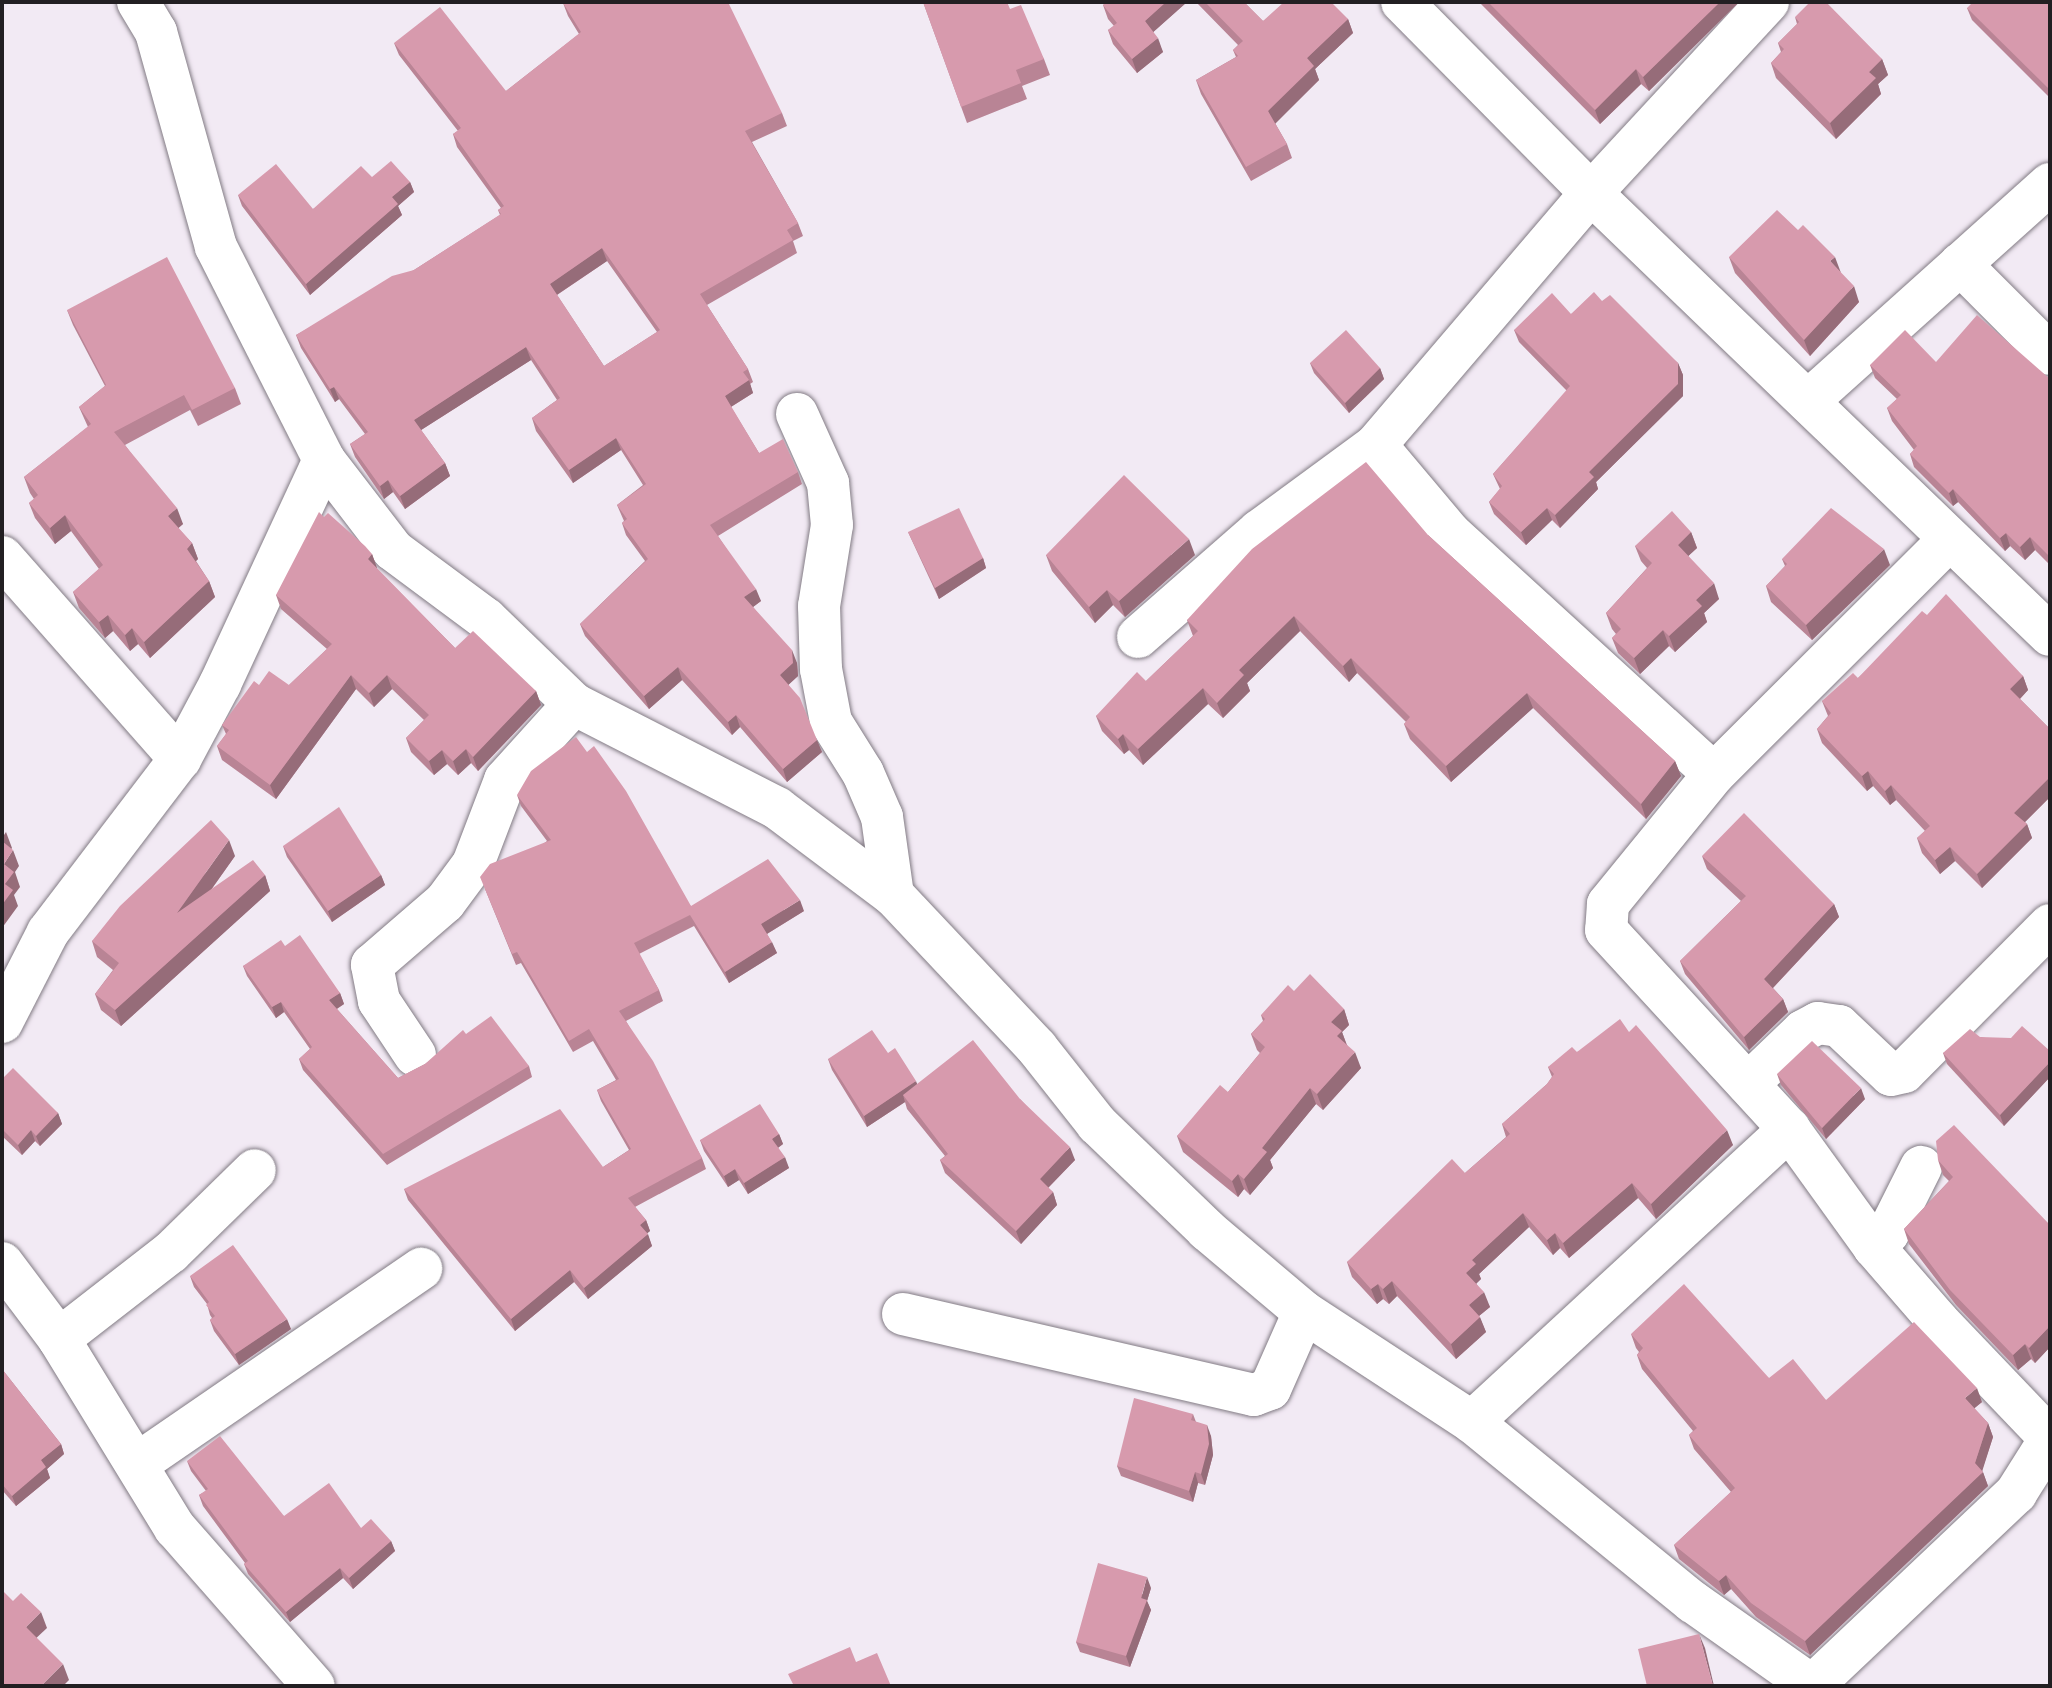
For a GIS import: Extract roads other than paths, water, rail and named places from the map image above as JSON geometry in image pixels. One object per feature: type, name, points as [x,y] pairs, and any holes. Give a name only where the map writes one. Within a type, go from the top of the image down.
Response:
[{"type":"street","points":[[138,2],[156,32],[216,247],[324,460],[393,550],[486,619],[574,704],[777,808],[893,895],[1037,1048],[1097,1124],[1207,1230],[1304,1312],[1472,1422],[1693,1602],[1812,1686],[2016,1493],[2050,1439],[1874,1247],[1789,1129],[1606,930],[1603,916],[1714,774],[1949,540]]},
{"type":"street","points":[[1402,2],[1591,193],[2050,635]]},
{"type":"street","points":[[1138,637],[1259,531],[1376,445],[1591,193],[1768,2]]},
{"type":"street","points":[[1808,401],[2050,184]]},
{"type":"street","points":[[1960,264],[2050,354]]},
{"type":"street","points":[[797,414],[828,483],[832,525],[819,606],[821,669],[831,722],[863,773],[882,817],[893,895]]},
{"type":"street","points":[[1376,445],[1450,533],[1714,774]]},
{"type":"street","points":[[2,1022],[11,979],[180,759],[324,460]]},
{"type":"street","points":[[2,557],[180,759]]},
{"type":"street","points":[[415,1055],[379,1001],[372,965],[445,902],[473,864],[505,780],[574,704]]},
{"type":"street","points":[[1748,1084],[1803,1031],[1818,1023],[1839,1026],[1891,1075],[1904,1072],[2043,947]]},
{"type":"street","points":[[1472,1422],[1789,1129]]},
{"type":"street","points":[[1874,1247],[1888,1233],[1921,1167]]},
{"type":"street","points":[[59,1339],[171,1252],[255,1170]]},
{"type":"street","points":[[2,1263],[59,1339],[175,1528],[314,1686]]},
{"type":"street","points":[[137,1464],[421,1269]]},
{"type":"street","points":[[903,1314],[1254,1395],[1270,1389],[1304,1312]]}]
